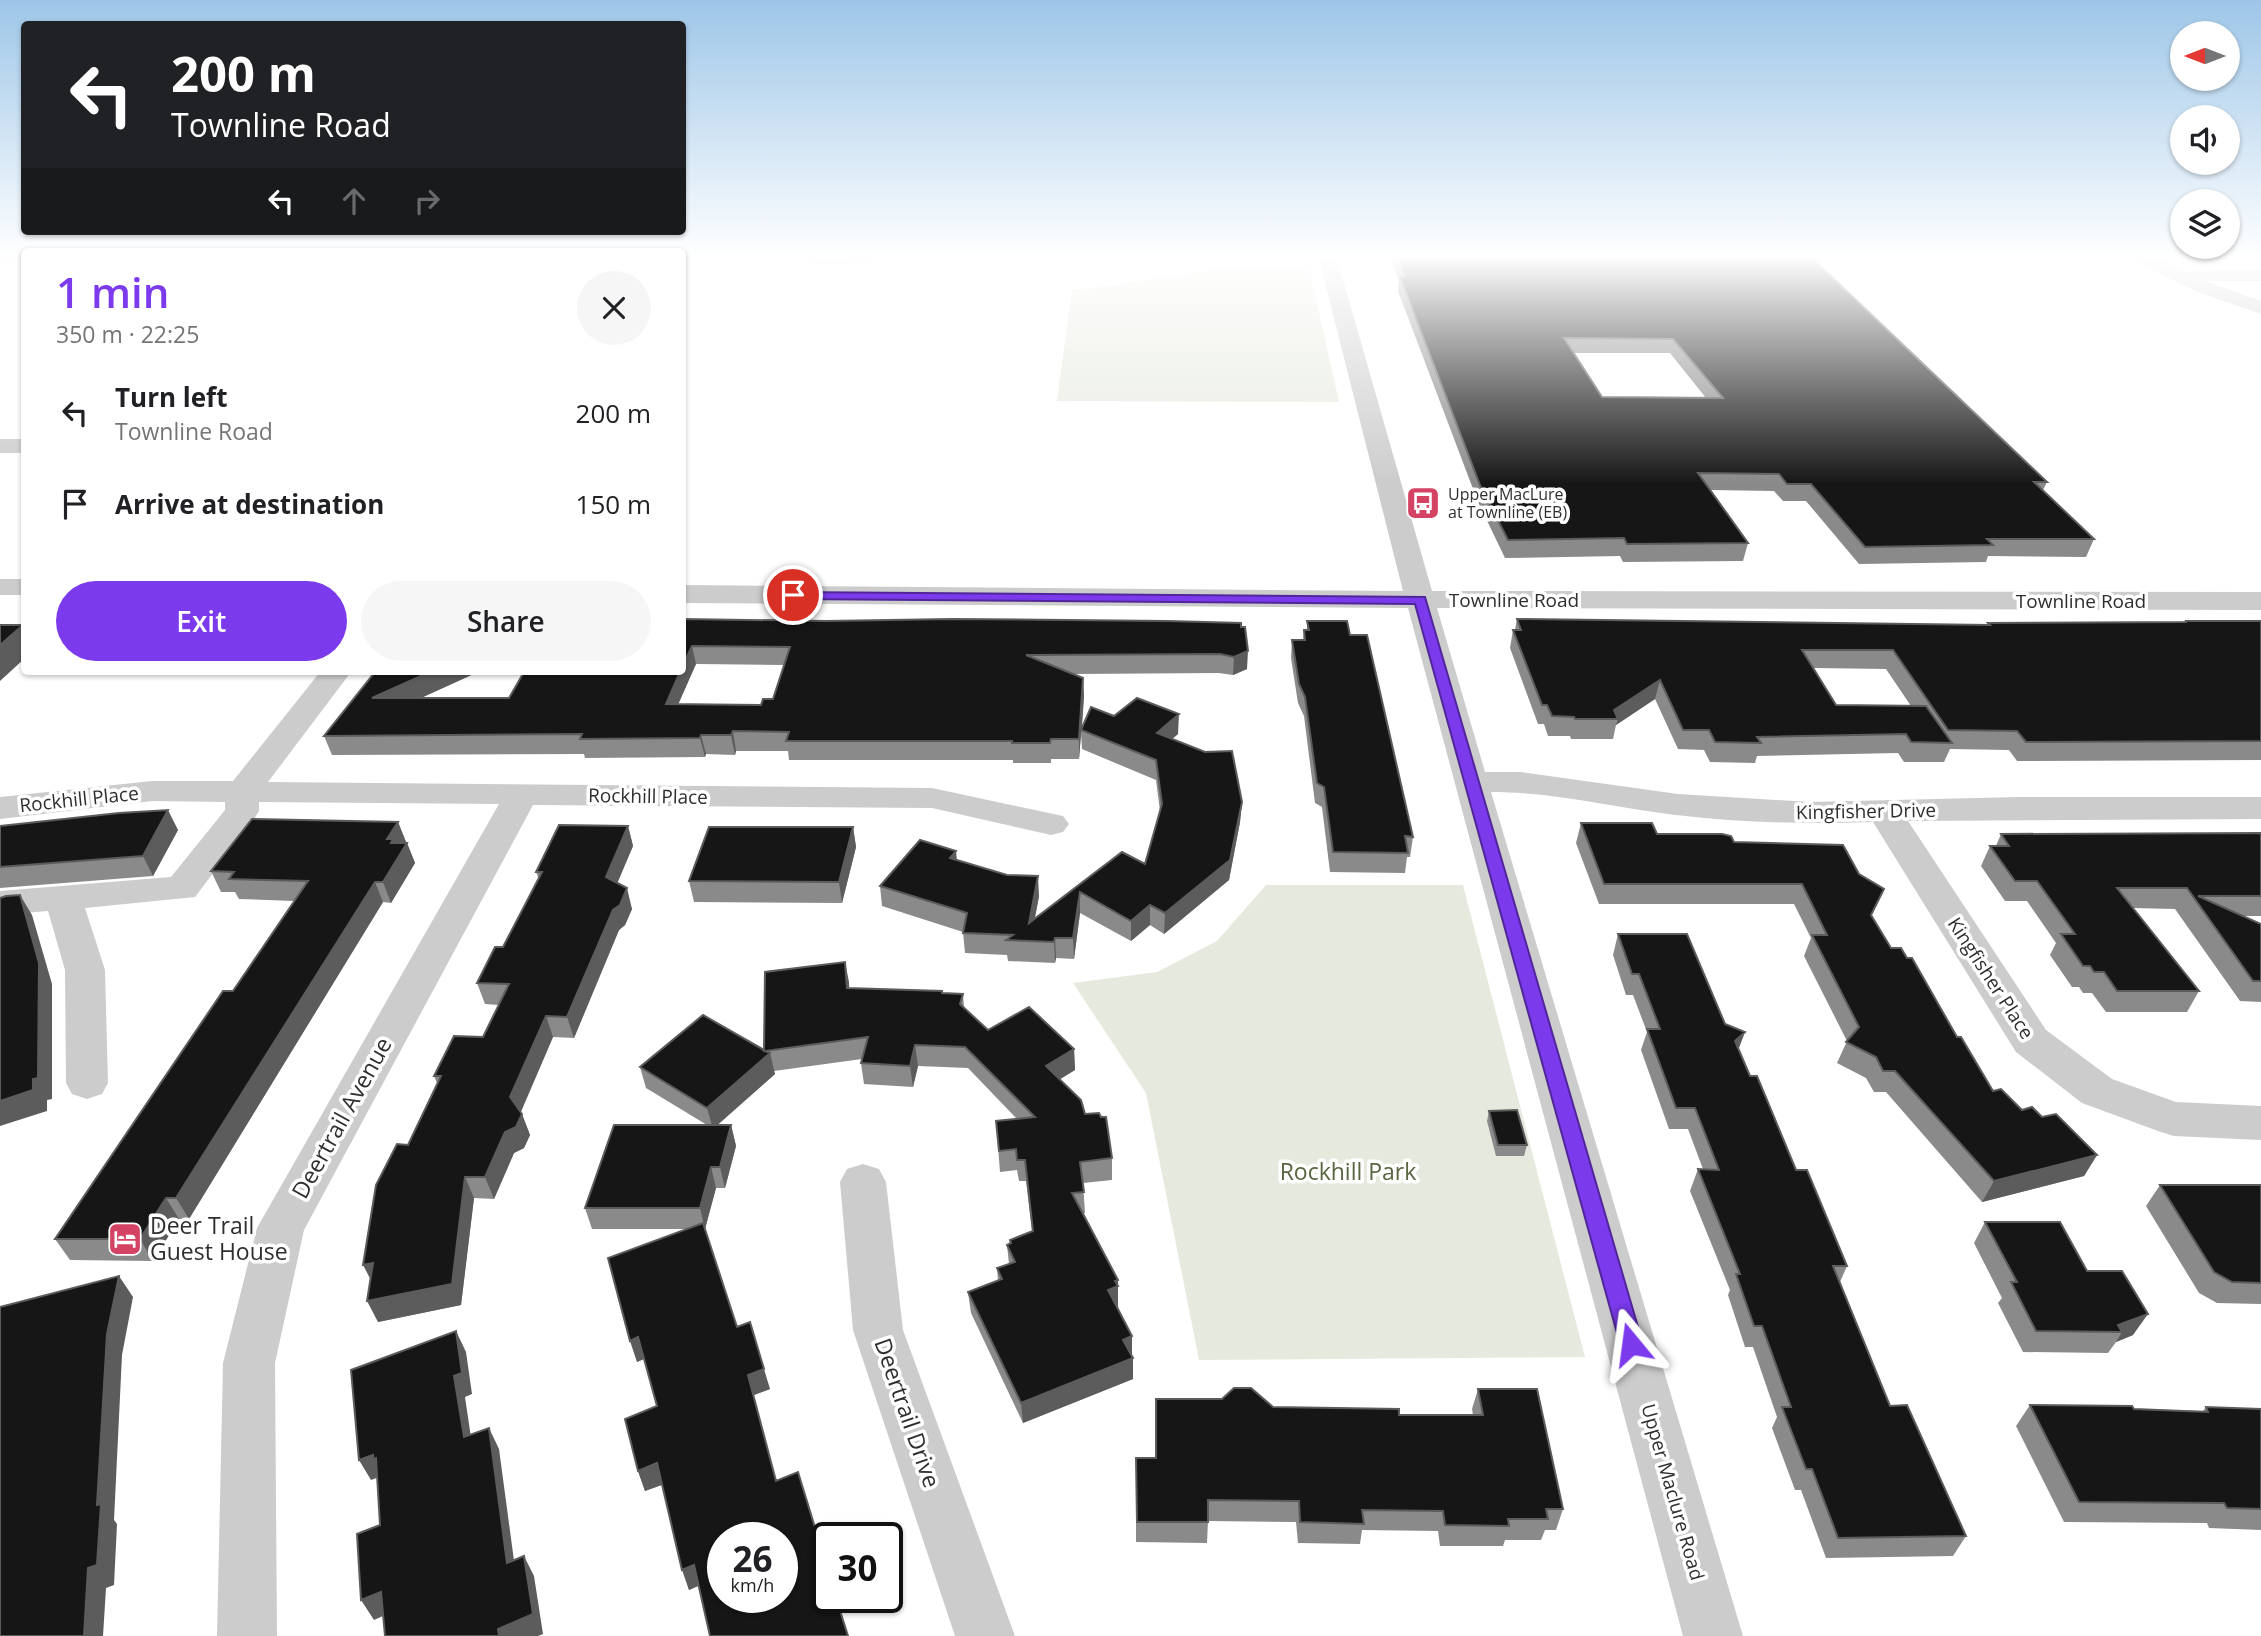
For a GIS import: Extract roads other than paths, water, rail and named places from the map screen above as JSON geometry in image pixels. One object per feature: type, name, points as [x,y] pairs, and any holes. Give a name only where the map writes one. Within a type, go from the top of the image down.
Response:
[{"type":"street","name":"Upper Maclure Road","points":[[1348,331],[1420,600],[1474,782],[1713,1636]]},
{"type":"street","points":[[0,446],[21,446]]},
{"type":"street","points":[[0,587],[21,587]]},
{"type":"street","name":"Townline Road","points":[[686,594],[1420,600],[2261,601]]},
{"type":"street","points":[[0,903],[182,888],[242,811],[242,792],[334,675]]},
{"type":"street","name":"Kingfisher Drive","points":[[1474,782],[1521,782],[1738,810],[1810,814],[1883,810],[2261,808]]},
{"type":"street","name":"Rockhill Place","points":[[0,808],[152,791],[932,798],[1051,824]]},
{"type":"street","name":"Deertrail Avenue","points":[[247,1636],[249,1363],[281,1228],[522,794]]},
{"type":"street","name":"Kingfisher Place","points":[[1883,810],[2031,1041],[2097,1091],[2174,1119],[2261,1123]]},
{"type":"street","points":[[63,897],[85,970],[87,1083]]},
{"type":"street","name":"Deertrail Drive","points":[[863,1182],[878,1330],[985,1636]]},
{"type":"place","name":"Upper MacLure at Townline (EB)","points":[[1423,503]]},
{"type":"place","name":"Deer Trail Guest House","points":[[125,1239]]},
{"type":"park label","name":"Rockhill Park","points":[[1348,1172]]}]
